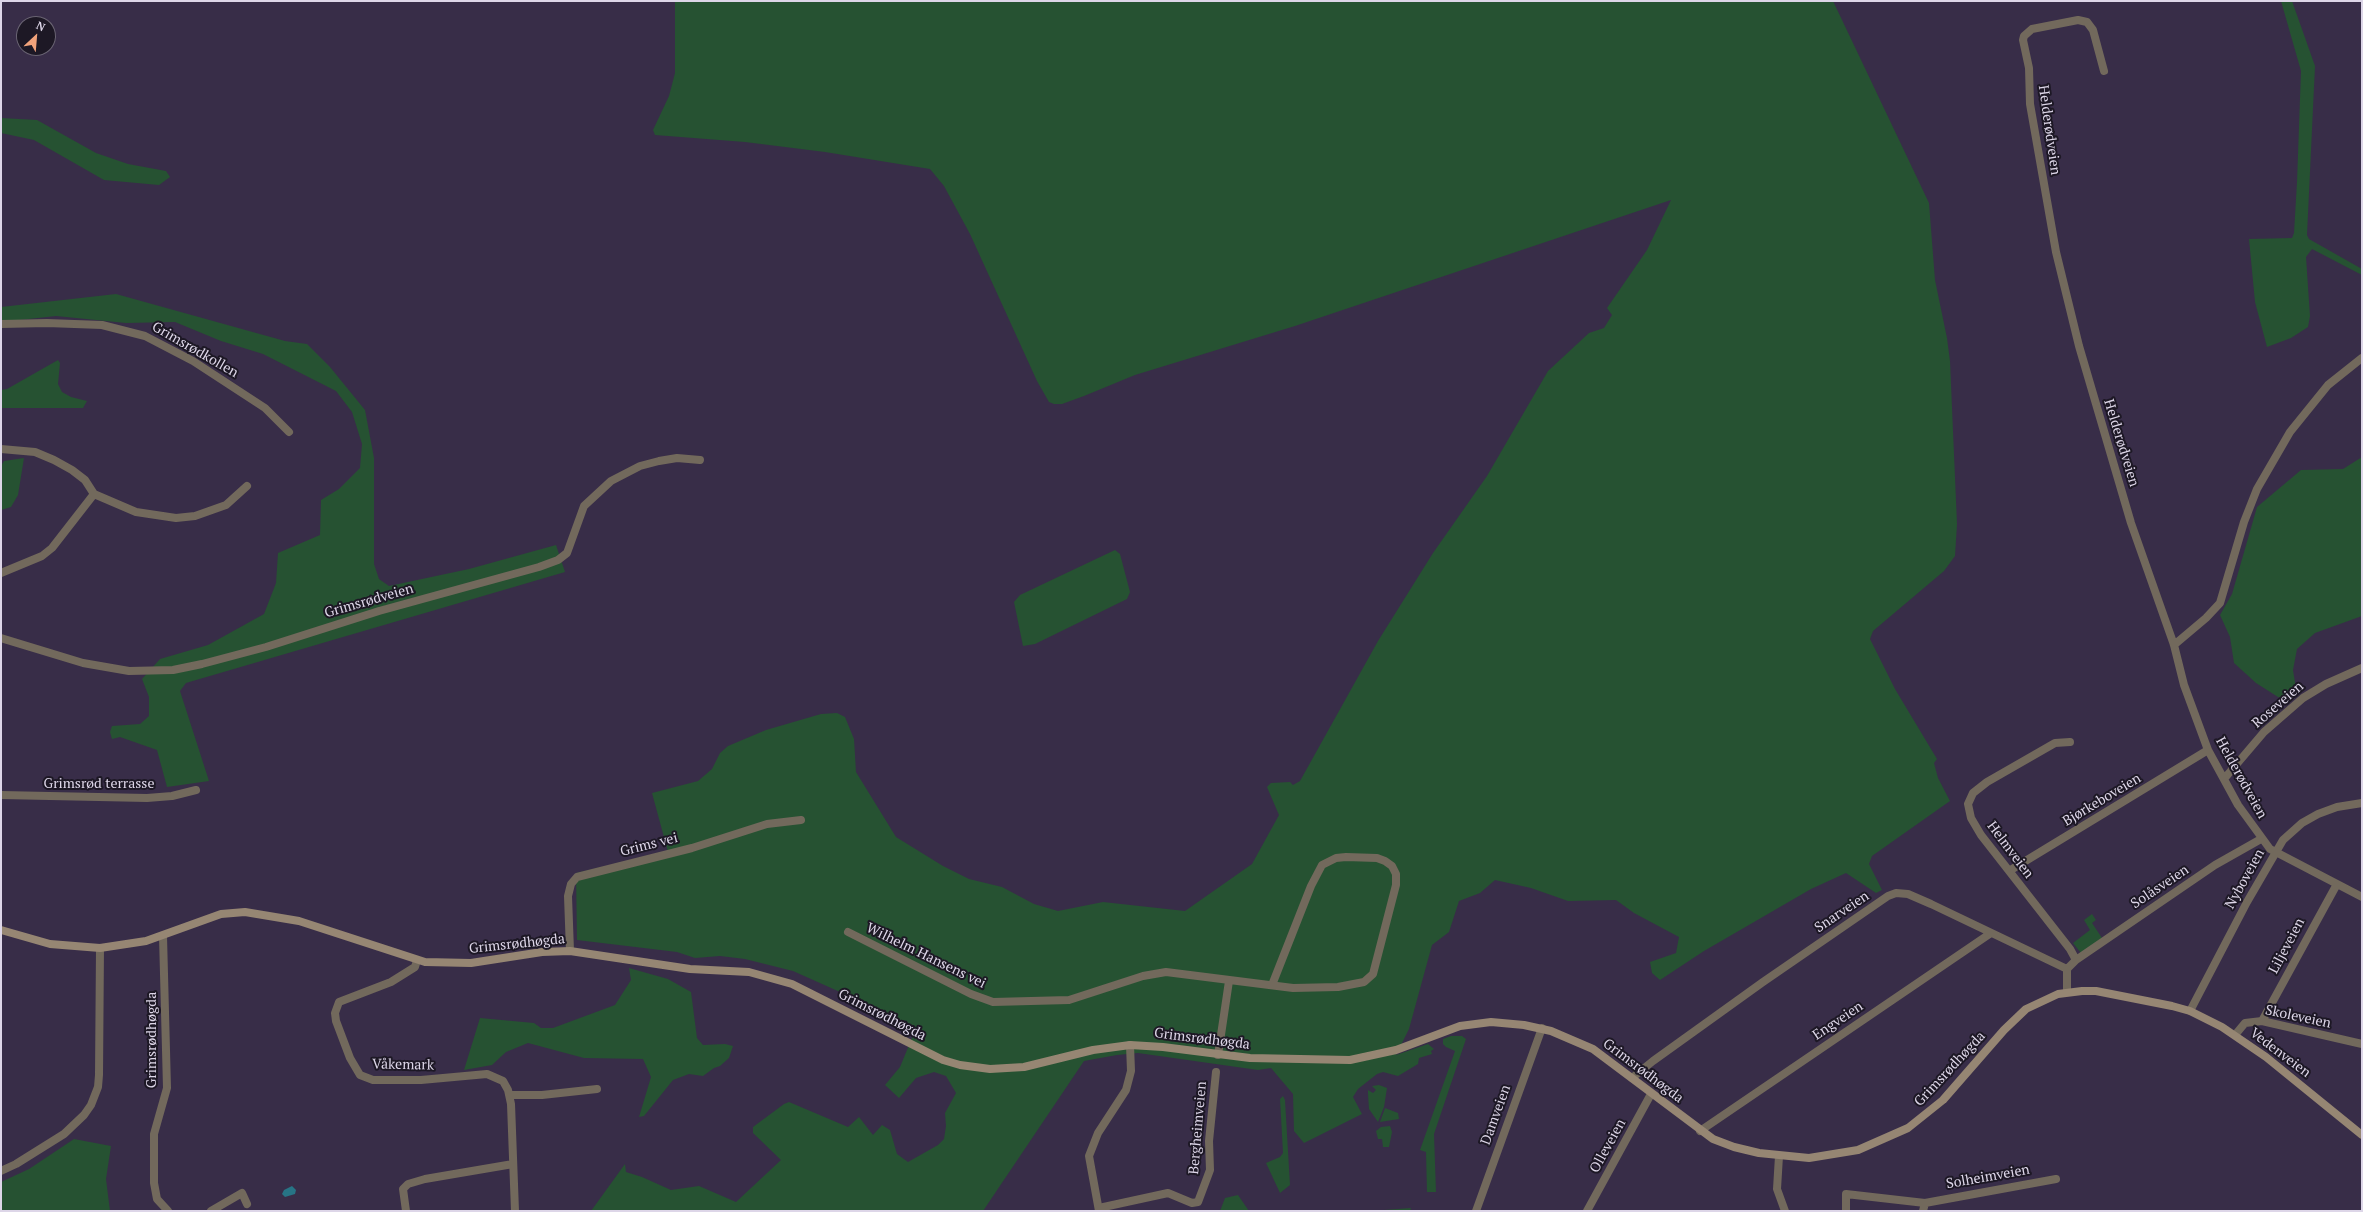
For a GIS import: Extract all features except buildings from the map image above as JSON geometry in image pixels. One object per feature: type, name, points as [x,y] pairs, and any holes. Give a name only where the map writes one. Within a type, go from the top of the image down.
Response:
[{"type":"main road","name":"Grimsrødhøgda","points":[[1,930],[50,944],[100,948],[127,945],[162,936],[221,914],[245,912],[299,921],[380,946],[417,960],[471,963],[542,952],[570,951],[690,969],[749,972],[775,978],[919,1049],[960,1065],[990,1069],[1024,1066],[1093,1050],[1130,1045],[1163,1046],[1218,1055],[1250,1058],[1350,1060],[1396,1050],[1464,1025],[1491,1022],[1542,1028],[1593,1049],[1700,1131],[1734,1147],[1779,1156],[1826,1156],[1858,1150],[1908,1128],[1942,1100],[2019,1015],[2035,1003],[2067,992],[2096,991],[2172,1006]]},
{"type":"main road","name":"Vedenveien","points":[[2172,1006],[2190,1011],[2235,1035],[2301,1085],[2362,1136]]},
{"type":"street","name":"Helderødveien","points":[[2104,71],[2093,30],[2087,22],[2078,20],[2032,29],[2024,36],[2023,40],[2029,68],[2030,104],[2063,286],[2131,523],[2174,645],[2184,685],[2208,750],[2261,839],[2266,846],[2362,897]]},
{"type":"street","name":"Grimsrødkollen","points":[[1,324],[48,323],[102,325],[145,336],[193,362],[265,408],[289,432]]},
{"type":"street","points":[[2174,645],[2206,618],[2220,603],[2244,522],[2257,489],[2290,432],[2328,385],[2362,358]]},
{"type":"street","points":[[1,449],[35,452],[54,460],[81,477],[94,494],[136,512],[176,518],[195,516],[226,505],[247,486]]},
{"type":"street","name":"Grimsrødveien","points":[[1,638],[83,663],[129,671],[173,670],[202,664],[379,611],[540,567],[558,560],[567,553],[584,506],[611,481],[640,466],[659,460],[677,458],[700,460]]},
{"type":"street","points":[[1,573],[42,556],[52,548],[94,494]]},
{"type":"street","name":"Roseveien","points":[[2224,779],[2264,732],[2298,703],[2326,684],[2362,668]]},
{"type":"street","name":"Helmveien","points":[[2070,742],[2055,743],[1987,782],[1970,797],[1968,808],[1975,827],[2063,938],[2076,960]]},
{"type":"street","name":"Bjørkeboveien","points":[[2009,871],[2208,750]]},
{"type":"street","name":"Grimsrød terrasse","points":[[1,795],[147,798],[172,796],[196,790]]},
{"type":"street","name":"Nyboveien","points":[[2190,1011],[2275,851],[2294,830],[2311,818],[2337,807],[2362,803]]},
{"type":"street","name":"Grims vei","points":[[570,951],[568,896],[571,884],[577,877],[692,848],[767,824],[801,820]]},
{"type":"street","name":"Solåsveien","points":[[2076,960],[2215,866],[2261,839]]},
{"type":"street","name":"Wilhelm Hansens vei","points":[[848,932],[971,994],[994,1002],[1069,1000],[1161,973],[1186,973],[1229,981],[1272,986],[1326,988],[1357,984],[1369,979],[1375,968],[1396,885],[1396,874],[1392,866],[1377,858],[1346,857],[1336,858],[1322,865],[1311,886],[1272,986]]},
{"type":"street","name":"Liljeveien","points":[[2262,1021],[2337,884]]},
{"type":"street","name":"Snarveien","points":[[1632,1078],[1653,1061],[1763,982],[1892,894],[1908,894],[2067,969]]},
{"type":"street","name":"Engveien","points":[[1700,1131],[1991,933]]},
{"type":"street","name":"Grimsrødhøgda","points":[[162,936],[167,1082],[154,1134],[154,1183],[157,1199],[168,1211]]},
{"type":"street","points":[[1,1171],[16,1164],[64,1134],[84,1115],[91,1104],[98,1081],[100,948]]},
{"type":"street","name":"Våkemark","points":[[417,960],[415,967],[391,982],[377,989],[343,999],[336,1006],[336,1021],[356,1070],[364,1077],[373,1080],[421,1080],[487,1074],[503,1081],[510,1095]]},
{"type":"street","points":[[2067,992],[2067,969],[2076,960]]},
{"type":"street","points":[[1218,1055],[1229,981]]},
{"type":"street","name":"Skoleveien","points":[[2235,1035],[2245,1023],[2262,1021],[2362,1044]]},
{"type":"street","name":"Damveien","points":[[1476,1211],[1542,1028]]},
{"type":"street","name":"Bergheimveien","points":[[1130,1045],[1130,1079],[1122,1097],[1098,1133],[1089,1156],[1099,1210],[1168,1193],[1192,1203],[1198,1202],[1210,1170],[1209,1141],[1216,1072]]},
{"type":"street","points":[[515,1211],[510,1095],[542,1095],[597,1089]]},
{"type":"street","name":"Olleveien","points":[[1587,1211],[1652,1094]]},
{"type":"street","points":[[1779,1156],[1777,1189],[1785,1211]]},
{"type":"street","points":[[406,1211],[403,1189],[408,1184],[513,1164]]},
{"type":"street","name":"Solheimveien","points":[[1846,1211],[1846,1194],[1925,1202],[2056,1179]]},
{"type":"street","points":[[211,1211],[242,1193],[247,1204]]},
{"type":"street","points":[[1923,1211],[1925,1202]]},
{"type":"shaded area","points":[[675,1],[1833,1],[1929,203],[1935,280],[1947,338],[1950,361],[1957,524],[1955,556],[1944,571],[1873,631],[1870,639],[1895,689],[1937,759],[1934,763],[1938,778],[1950,801],[1872,856],[1869,864],[1882,890],[1876,893],[1846,873],[1811,889],[1704,951],[1660,980],[1652,973],[1650,962],[1676,953],[1679,937],[1634,913],[1616,900],[1568,901],[1531,888],[1495,880],[1480,893],[1459,901],[1449,932],[1432,945],[1409,1029],[1396,1055],[1428,1044],[1434,1049],[1431,1051],[1432,1054],[1419,1058],[1418,1064],[1398,1076],[1383,1072],[1377,1074],[1358,1089],[1353,1097],[1362,1114],[1304,1143],[1294,1131],[1293,1094],[1271,1068],[1258,1070],[1138,1053],[1117,1055],[1084,1061],[983,1211],[591,1211],[625,1164],[626,1172],[642,1177],[671,1190],[699,1186],[736,1202],[781,1160],[753,1133],[753,1127],[784,1104],[789,1102],[848,1127],[859,1117],[873,1135],[882,1125],[890,1130],[897,1154],[908,1162],[938,1145],[944,1139],[946,1126],[945,1113],[956,1093],[946,1076],[934,1072],[916,1078],[899,1098],[885,1085],[900,1067],[914,1033],[849,996],[793,971],[745,959],[720,956],[695,958],[677,952],[577,940],[576,873],[668,852],[652,793],[698,781],[712,769],[720,753],[728,746],[766,730],[821,714],[837,713],[845,717],[854,739],[856,772],[896,837],[943,866],[969,879],[1002,887],[1034,904],[1058,911],[1103,902],[1185,911],[1252,864],[1279,815],[1267,787],[1271,783],[1290,782],[1293,785],[1300,781],[1378,641],[1433,553],[1487,476],[1548,371],[1589,333],[1604,328],[1612,315],[1607,308],[1647,250],[1671,200],[1295,326],[1135,375],[1062,404],[1054,404],[1049,402],[1037,381],[970,234],[944,186],[930,169],[825,152],[745,142],[655,135],[653,130],[669,96],[675,73]]},
{"type":"shaded area","points":[[2281,1],[2292,1],[2315,66],[2307,235],[2309,239],[2362,269],[2362,275],[2312,249],[2306,257],[2310,316],[2308,327],[2291,338],[2267,347],[2255,302],[2249,239],[2292,238],[2294,233],[2297,182],[2301,71]]},
{"type":"shaded area","points":[[1,118],[37,120],[96,153],[128,164],[166,171],[170,177],[159,185],[104,180],[34,140],[1,133]]},
{"type":"shaded area","points":[[116,294],[285,341],[307,344],[330,367],[365,410],[374,458],[374,564],[379,579],[389,586],[469,569],[556,545],[565,572],[186,683],[180,691],[209,781],[167,787],[157,750],[120,737],[112,739],[110,732],[112,726],[140,724],[149,716],[149,697],[142,679],[160,659],[208,645],[264,614],[276,583],[278,553],[320,535],[321,500],[339,489],[360,468],[362,444],[352,412],[336,391],[263,354],[221,341],[175,322],[126,323],[56,316],[1,322],[1,307]]},
{"type":"shaded area","points":[[58,360],[60,363],[58,384],[62,392],[71,397],[87,401],[83,408],[1,408],[1,390],[7,389]]},
{"type":"shaded area","points":[[2362,457],[2362,616],[2315,633],[2297,649],[2293,670],[2297,695],[2287,700],[2278,697],[2256,683],[2234,663],[2230,637],[2220,615],[2232,594],[2257,507],[2301,470],[2343,469]]},
{"type":"shaded area","points":[[24,458],[18,495],[11,507],[1,510],[1,466],[4,461]]},
{"type":"shaded area","points":[[1115,550],[1120,554],[1130,592],[1127,599],[1035,644],[1023,646],[1014,602],[1020,595]]},
{"type":"shaded area","points":[[2092,914],[2096,920],[2092,923],[2102,938],[2081,953],[2073,943],[2090,930],[2084,920]]},
{"type":"shaded area","points":[[629,968],[668,979],[691,992],[697,1038],[703,1045],[725,1044],[733,1046],[729,1058],[720,1066],[714,1068],[703,1076],[689,1074],[673,1080],[644,1116],[639,1117],[651,1077],[643,1059],[584,1058],[528,1043],[506,1052],[492,1065],[464,1070],[480,1018],[534,1023],[541,1028],[553,1028],[615,1005],[631,980]]},
{"type":"shaded area","points":[[1451,1036],[1462,1036],[1466,1039],[1434,1134],[1436,1192],[1427,1192],[1426,1152],[1420,1150],[1455,1051],[1443,1044],[1443,1039]]},
{"type":"shaded area","points":[[1379,1085],[1387,1088],[1384,1107],[1378,1122],[1369,1109],[1368,1090],[1373,1093],[1376,1090],[1372,1086]]},
{"type":"shaded area","points":[[1283,1096],[1285,1100],[1290,1185],[1280,1193],[1266,1163],[1280,1157],[1283,1153],[1280,1099]]},
{"type":"shaded area","points":[[1385,1108],[1398,1113],[1399,1119],[1380,1122]]},
{"type":"shaded area","points":[[1390,1126],[1392,1132],[1389,1147],[1383,1147],[1382,1139],[1378,1139],[1376,1131],[1381,1127]]},
{"type":"shaded area","points":[[74,1139],[111,1146],[106,1179],[110,1211],[1,1211],[1,1182],[29,1169]]},
{"type":"shaded area","points":[[292,1186],[296,1190],[295,1194],[285,1197],[282,1194],[284,1190]]},
{"type":"shaded area","points":[[1238,1195],[1249,1211],[1220,1211],[1225,1198]]},
{"type":"shaded area","points":[[1411,1208],[1410,1211],[1371,1211]]}]
